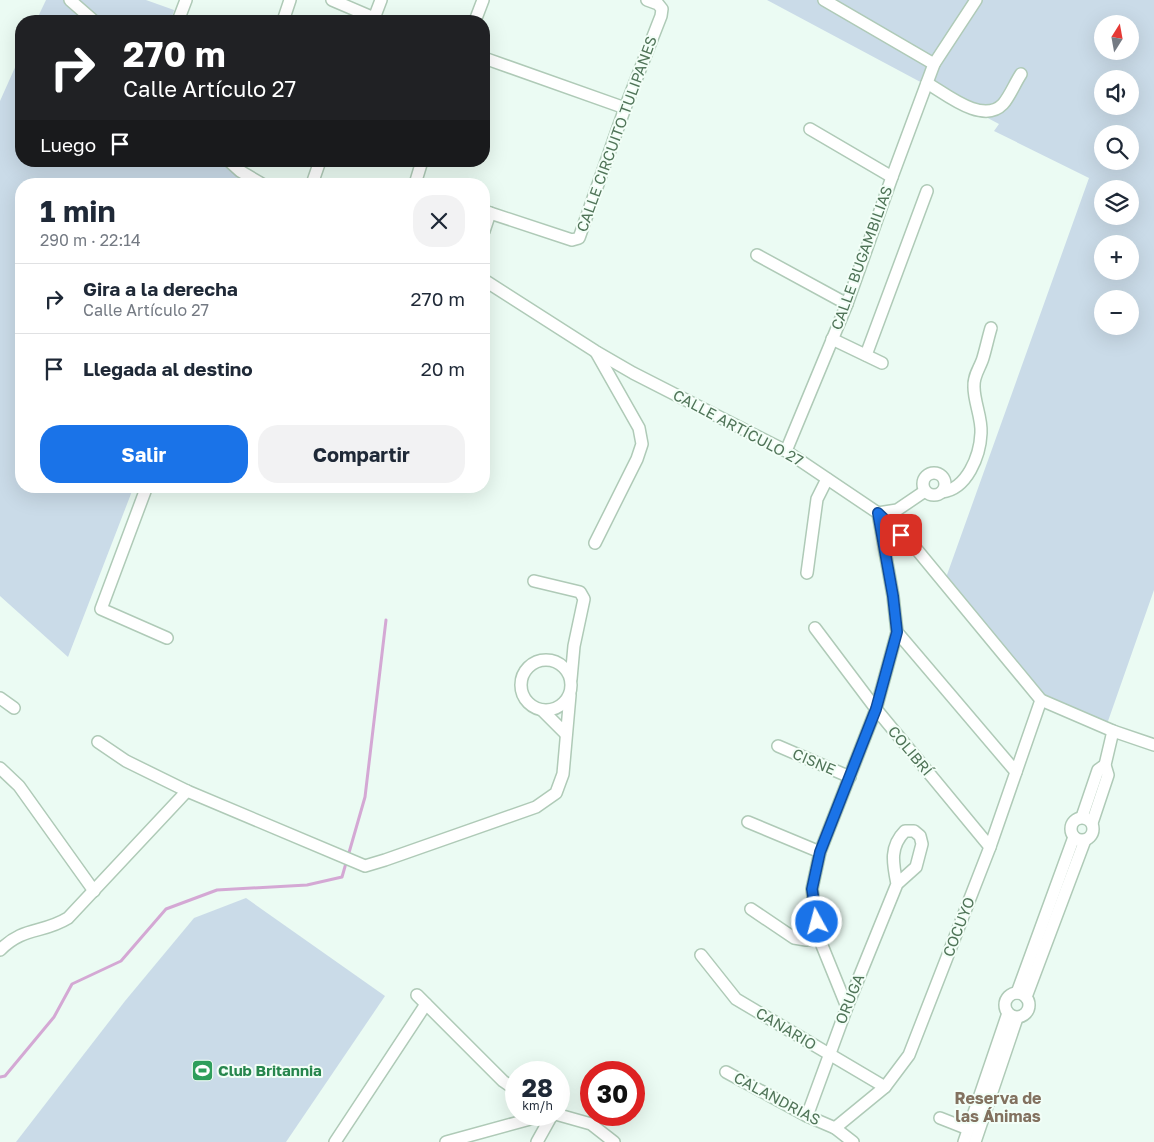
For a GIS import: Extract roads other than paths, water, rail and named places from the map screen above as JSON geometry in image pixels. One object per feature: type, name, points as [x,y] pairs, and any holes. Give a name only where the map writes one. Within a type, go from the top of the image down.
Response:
[{"type":"street","points":[[70,0],[87,15]]},
{"type":"street","points":[[180,15],[186,0]]},
{"type":"street","points":[[285,15],[290,0]]},
{"type":"street","points":[[332,0],[363,15]]},
{"type":"street","points":[[375,15],[381,0]]},
{"type":"street","points":[[477,15],[483,0]]},
{"type":"street","name":"CALLE CIRCUITO TULIPANES","points":[[490,213],[572,240],[579,238],[625,108],[661,16],[662,9],[658,4],[647,0]]},
{"type":"street","points":[[824,0],[934,64]]},
{"type":"street","name":"CALLE BUGAMBILIAS","points":[[786,451],[847,304],[934,64],[976,0]]},
{"type":"street","points":[[490,60],[625,108]]},
{"type":"street","points":[[927,83],[970,108],[981,111],[994,110],[1004,103],[1021,74]]},
{"type":"street","points":[[810,129],[892,177]]},
{"type":"street","points":[[236,167],[252,178]]},
{"type":"street","points":[[866,355],[927,191]]},
{"type":"street","points":[[758,255],[847,304]]},
{"type":"street","name":"CALLE ARTÍCULO 27","points":[[490,284],[595,352],[786,451],[878,513],[913,545],[1041,700],[1113,731],[1154,746]]},
{"type":"street","points":[[925,491],[935,495],[950,491],[963,482],[975,461],[982,432],[974,386],[977,370],[983,359],[991,328]]},
{"type":"street","points":[[832,339],[882,363]]},
{"type":"street","points":[[595,352],[640,428],[642,444],[638,459],[596,543]]},
{"type":"street","points":[[925,491],[924,480],[928,475],[935,473],[941,476],[945,482],[942,492]]},
{"type":"street","points":[[807,573],[817,499],[827,479]]},
{"type":"street","points":[[847,1007],[819,938],[812,889],[820,852],[876,709],[897,632],[893,596],[878,513],[897,510],[925,491]]},
{"type":"street","points":[[144,493],[101,610],[167,638]]},
{"type":"street","points":[[98,742],[126,761],[187,791],[365,866],[536,807],[556,793],[563,774],[574,646],[584,599],[580,592],[534,581]]},
{"type":"street","name":"COLIBRÍ","points":[[815,628],[876,709],[990,847]]},
{"type":"street","points":[[897,632],[1016,772]]},
{"type":"street","points":[[552,661],[574,646]]},
{"type":"street","points":[[566,734],[542,710],[528,703],[521,688],[521,680],[529,666],[544,660],[552,661],[565,668],[571,680]]},
{"type":"street","points":[[542,710],[551,710],[559,707],[566,702],[570,695]]},
{"type":"street","points":[[0,698],[14,708]]},
{"type":"street","name":"COCUYO","points":[[835,1128],[885,1087],[909,1055],[990,847],[1041,700]]},
{"type":"street","points":[[1021,995],[1080,838],[1093,833],[1092,823],[1108,775],[1105,765],[1113,731]]},
{"type":"street","name":"CISNE","points":[[778,746],[850,777]]},
{"type":"street","points":[[1082,817],[1098,770],[1105,765]]},
{"type":"street","points":[[0,768],[19,786],[94,891]]},
{"type":"street","points":[[0,950],[10,940],[24,933],[56,926],[68,918],[187,791]]},
{"type":"street","points":[[1080,838],[1072,834],[1071,826],[1074,820],[1082,817],[1088,818],[1092,823]]},
{"type":"street","points":[[748,822],[820,852]]},
{"type":"street","name":"ORUGA","points":[[807,1116],[847,1007],[898,884]]},
{"type":"street","points":[[751,909],[794,938],[806,940],[819,938]]},
{"type":"street","name":"CANARIO","points":[[701,955],[736,999],[885,1087]]},
{"type":"street","points":[[417,995],[505,1082]]},
{"type":"street","points":[[1012,1015],[1025,1015],[1030,1008],[1030,1004],[1021,995]]},
{"type":"street","points":[[1012,1015],[1005,1006],[1007,999],[1021,995]]},
{"type":"street","points":[[335,1142],[426,1004]]},
{"type":"street","points":[[975,1142],[983,1104],[1012,1015]]},
{"type":"street","name":"CALANDRIAS","points":[[726,1072],[807,1116],[835,1128],[853,1142]]},
{"type":"street","points":[[964,1142],[968,1129],[983,1104]]},
{"type":"street","points":[[570,1118],[591,1124],[614,1142]]},
{"type":"street","points":[[940,1118],[968,1129]]},
{"type":"street","points":[[446,1142],[505,1126]]},
{"type":"street","points":[[537,1142],[546,1126]]},
{"type":"waterway","points":[[0,1077],[5,1076],[54,1017],[72,984],[121,961],[166,909],[217,890],[307,885],[342,877],[365,797],[386,620]]},
{"type":"place","name":"Club Britannia","points":[[202,1071]]},
{"type":"district","name":"Reserva de las Ánimas","points":[[998,1107]]}]
